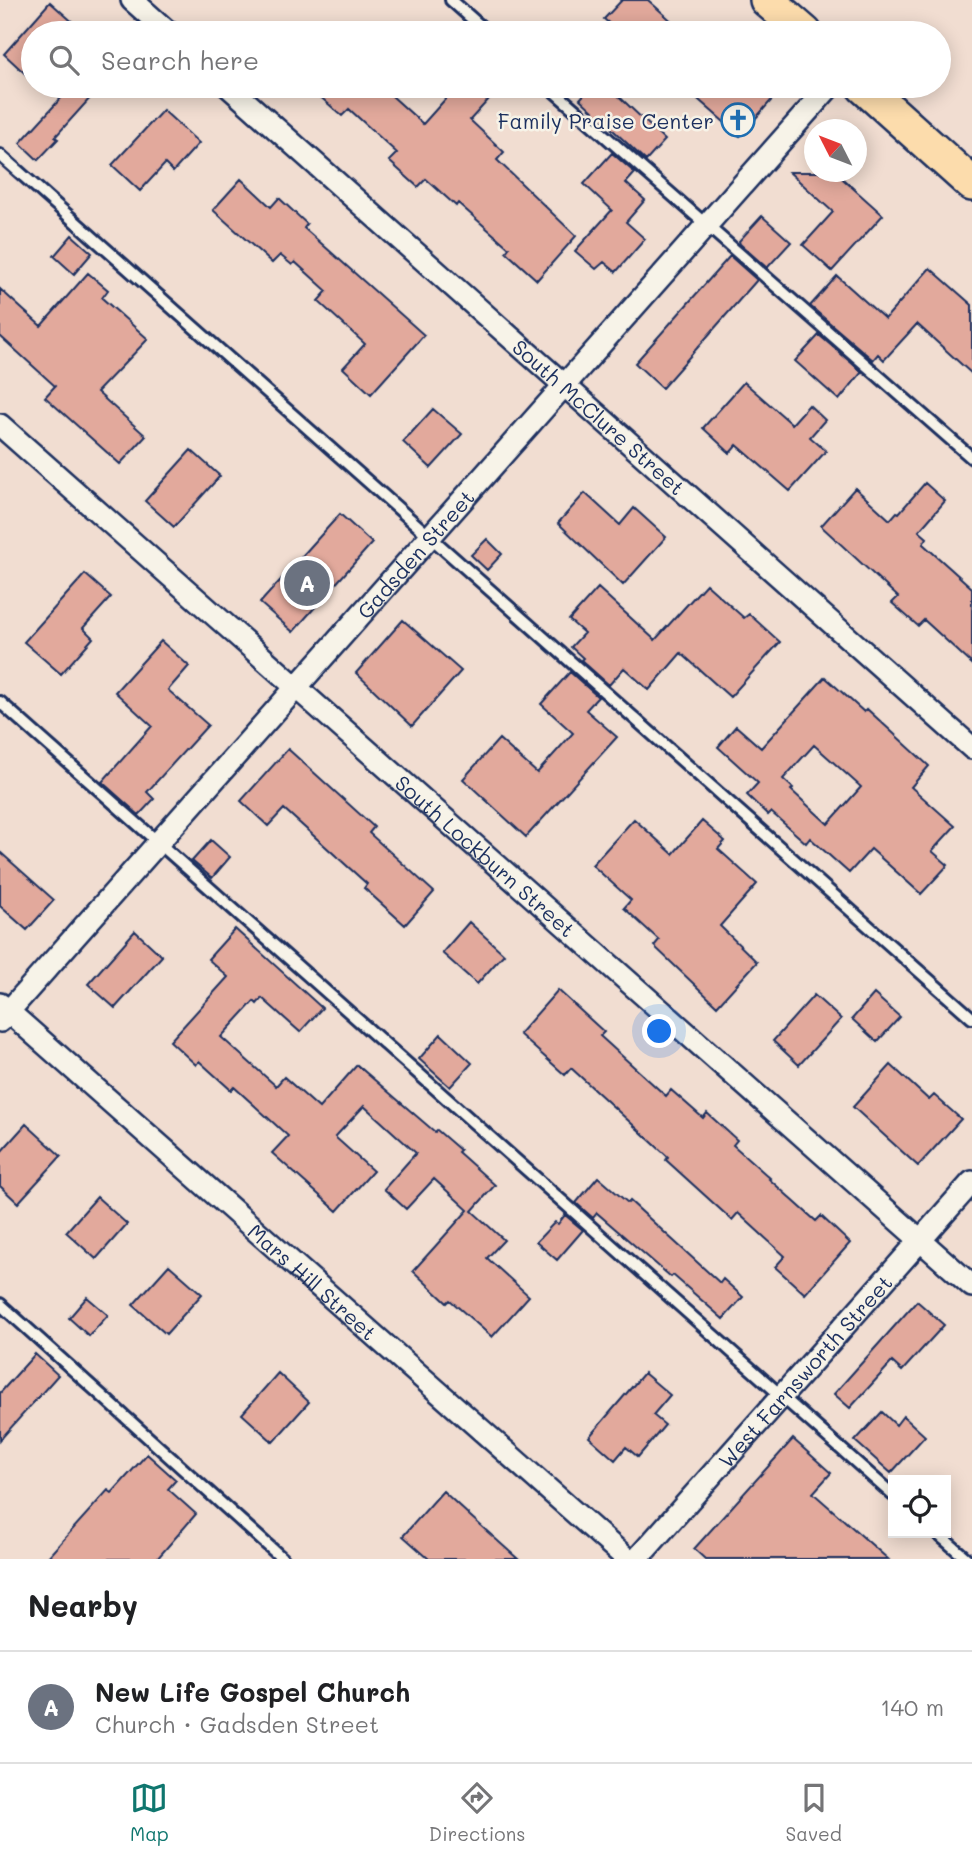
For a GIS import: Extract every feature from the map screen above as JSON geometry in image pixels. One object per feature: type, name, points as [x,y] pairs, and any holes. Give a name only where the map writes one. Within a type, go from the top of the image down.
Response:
[{"type":"main road","points":[[767,0],[791,21]]},
{"type":"main road","points":[[876,98],[972,184]]},
{"type":"street","points":[[132,0],[156,21]]},
{"type":"street","name":"South McClure Street","points":[[242,98],[972,748]]},
{"type":"street","name":"Gadsden Street","points":[[3,1012],[158,843],[819,98]]},
{"type":"street","name":"South Lockburn Street","points":[[0,425],[972,1286]]},
{"type":"street","name":"Mars Hill Street","points":[[3,1012],[627,1559]]},
{"type":"street","name":"West Farnsworth Street","points":[[637,1559],[972,1182]]},
{"type":"lane","points":[[451,0],[475,21]]},
{"type":"lane","points":[[562,98],[972,458]]},
{"type":"lane","points":[[0,155],[972,1018]]},
{"type":"lane","points":[[0,702],[888,1491]]},
{"type":"lane","points":[[0,1304],[283,1559]]},
{"type":"lane","points":[[943,1538],[967,1559]]},
{"type":"building","points":[[622,0],[648,0],[672,21],[606,21],[604,19]]},
{"type":"building","points":[[50,2],[71,21],[33,21]]},
{"type":"building","points":[[21,35],[21,70],[4,54]]},
{"type":"building","points":[[61,98],[90,98],[38,160],[20,143]]},
{"type":"building","points":[[322,98],[394,98],[423,124],[446,98],[490,98],[470,120],[504,152],[497,160],[576,236],[537,280],[506,252],[509,248],[458,203],[456,206],[426,179],[418,187],[389,161],[397,153],[349,109],[342,116]]},
{"type":"building","points":[[621,98],[665,140],[646,161],[580,99]]},
{"type":"building","name":"Family Praise Center","points":[[697,98],[773,98],[740,136]]},
{"type":"building","points":[[163,110],[199,143],[173,172],[165,164],[140,191],[112,165]]},
{"type":"building","points":[[612,153],[635,173],[626,183],[645,200],[626,222],[645,239],[616,272],[604,262],[596,269],[575,251],[612,210],[584,184]]},
{"type":"building","points":[[789,172],[804,172],[804,182],[846,182],[883,215],[832,271],[803,245],[833,212]]},
{"type":"building","points":[[241,179],[271,207],[279,198],[307,224],[304,228],[424,335],[371,394],[343,368],[365,344],[318,301],[327,291],[295,262],[292,265],[280,255],[272,263],[213,210]]},
{"type":"building","points":[[762,216],[791,242],[767,268],[739,241]]},
{"type":"building","points":[[72,235],[92,253],[74,274],[54,256]]},
{"type":"building","points":[[730,256],[757,280],[662,388],[635,363]]},
{"type":"building","points":[[930,268],[972,305],[972,374],[917,324],[884,360],[878,354],[873,360],[810,306],[837,276],[885,319]]},
{"type":"building","points":[[88,273],[108,290],[102,298],[148,339],[97,392],[146,436],[120,464],[45,397],[55,386],[0,336],[0,289],[41,326]]},
{"type":"building","points":[[819,335],[862,372],[839,400],[795,361]]},
{"type":"building","points":[[744,382],[792,424],[809,405],[825,420],[810,437],[826,451],[790,491],[737,445],[730,453],[703,428]]},
{"type":"building","points":[[433,409],[462,434],[431,468],[403,442]]},
{"type":"building","points":[[191,450],[220,476],[174,527],[145,501]]},
{"type":"building","points":[[925,483],[945,501],[919,531],[927,538],[923,544],[972,588],[972,664],[924,620],[918,626],[892,603],[898,597],[821,526],[855,488],[890,520]]},
{"type":"building","points":[[585,493],[620,525],[634,508],[666,537],[623,585],[558,523]]},
{"type":"building","points":[[340,514],[372,543],[293,632],[260,603]]},
{"type":"building","points":[[487,539],[502,554],[487,570],[471,555]]},
{"type":"building","points":[[85,574],[111,597],[83,628],[93,638],[61,674],[24,642]]},
{"type":"building","points":[[706,584],[744,618],[749,614],[780,642],[730,697],[681,653],[649,690],[624,668],[609,685],[581,660],[583,658],[571,647],[584,633],[569,620],[598,588],[655,640]]},
{"type":"building","points":[[403,620],[461,671],[412,726],[356,673]]},
{"type":"building","points":[[161,641],[189,666],[168,690],[208,725],[147,792],[154,799],[139,815],[102,782],[152,726],[115,692]]},
{"type":"building","points":[[570,672],[598,697],[586,710],[617,737],[526,837],[463,779],[499,739],[537,773],[573,733],[541,704]]},
{"type":"building","points":[[825,677],[864,712],[867,709],[929,766],[911,787],[955,826],[932,851],[948,865],[921,894],[871,849],[849,873],[810,838],[806,843],[771,812],[768,815],[747,795],[758,783],[718,747],[736,726],[761,748]],"holes":[[[814,745],[861,787],[828,824],[791,790],[793,788],[783,779]]]},
{"type":"building","points":[[288,749],[374,827],[369,833],[434,892],[405,925],[364,888],[367,884],[284,809],[268,826],[241,801]]},
{"type":"building","points":[[634,819],[673,854],[702,821],[725,841],[718,849],[757,884],[720,926],[757,962],[717,1006],[654,946],[659,940],[624,908],[631,900],[592,865]]},
{"type":"building","points":[[211,840],[230,857],[212,878],[192,861]]},
{"type":"building","points":[[0,852],[54,900],[27,930],[0,906]]},
{"type":"building","points":[[469,922],[504,954],[477,984],[442,953]]},
{"type":"building","points":[[235,929],[322,1008],[300,1032],[262,998],[257,1004],[254,1001],[221,1037],[276,1086],[284,1077],[319,1108],[357,1065],[460,1150],[458,1152],[495,1185],[472,1211],[504,1240],[487,1258],[529,1296],[492,1337],[450,1300],[447,1303],[413,1271],[468,1210],[434,1179],[406,1209],[384,1189],[416,1153],[364,1106],[335,1137],[373,1171],[337,1211],[272,1153],[288,1136],[234,1087],[231,1090],[199,1061],[196,1065],[170,1041],[228,977],[208,959]]},
{"type":"building","points":[[135,931],[162,956],[115,1008],[88,984]]},
{"type":"building","points":[[558,990],[604,1032],[600,1036],[666,1096],[671,1090],[703,1118],[707,1113],[737,1140],[733,1145],[769,1179],[816,1221],[821,1216],[850,1243],[805,1294],[775,1267],[785,1256],[738,1213],[732,1220],[571,1068],[565,1075],[519,1034]]},
{"type":"building","points":[[874,994],[900,1017],[877,1042],[852,1019]]},
{"type":"building","points":[[814,995],[841,1019],[799,1065],[773,1041]]},
{"type":"building","points":[[441,1034],[472,1063],[450,1087],[419,1059]]},
{"type":"building","points":[[891,1065],[929,1100],[934,1095],[961,1119],[918,1166],[853,1107]]},
{"type":"building","points":[[26,1124],[61,1156],[18,1203],[0,1186],[0,1153]]},
{"type":"building","points":[[598,1177],[628,1203],[630,1201],[720,1283],[723,1279],[743,1297],[723,1319],[597,1213],[593,1218],[576,1203]]},
{"type":"building","points":[[97,1197],[127,1224],[96,1259],[66,1232]]},
{"type":"building","points":[[565,1215],[583,1230],[557,1260],[536,1242]]},
{"type":"building","points":[[169,1265],[202,1294],[166,1334],[133,1305]]},
{"type":"building","points":[[87,1297],[108,1315],[89,1336],[69,1318]]},
{"type":"building","points":[[917,1301],[944,1325],[902,1371],[892,1362],[850,1408],[834,1394]]},
{"type":"building","points":[[35,1354],[58,1375],[0,1440],[0,1393]]},
{"type":"building","points":[[278,1373],[309,1402],[273,1442],[242,1414]]},
{"type":"building","points":[[644,1373],[670,1395],[653,1415],[665,1425],[638,1457],[626,1447],[615,1460],[589,1437]]},
{"type":"building","points":[[882,1412],[896,1425],[903,1416],[925,1436],[891,1473],[855,1441]]},
{"type":"building","points":[[793,1439],[831,1473],[813,1493],[888,1559],[705,1559],[694,1549]]},
{"type":"building","points":[[147,1454],[176,1480],[168,1489],[196,1514],[157,1559],[46,1559],[108,1490],[112,1493]]},
{"type":"building","points":[[443,1491],[518,1559],[429,1559],[403,1536]]},
{"type":"place","name":"Family Praise Center","points":[[738,120]]},
{"type":"place","name":"New Life Gospel Church","points":[[307,583]]}]
